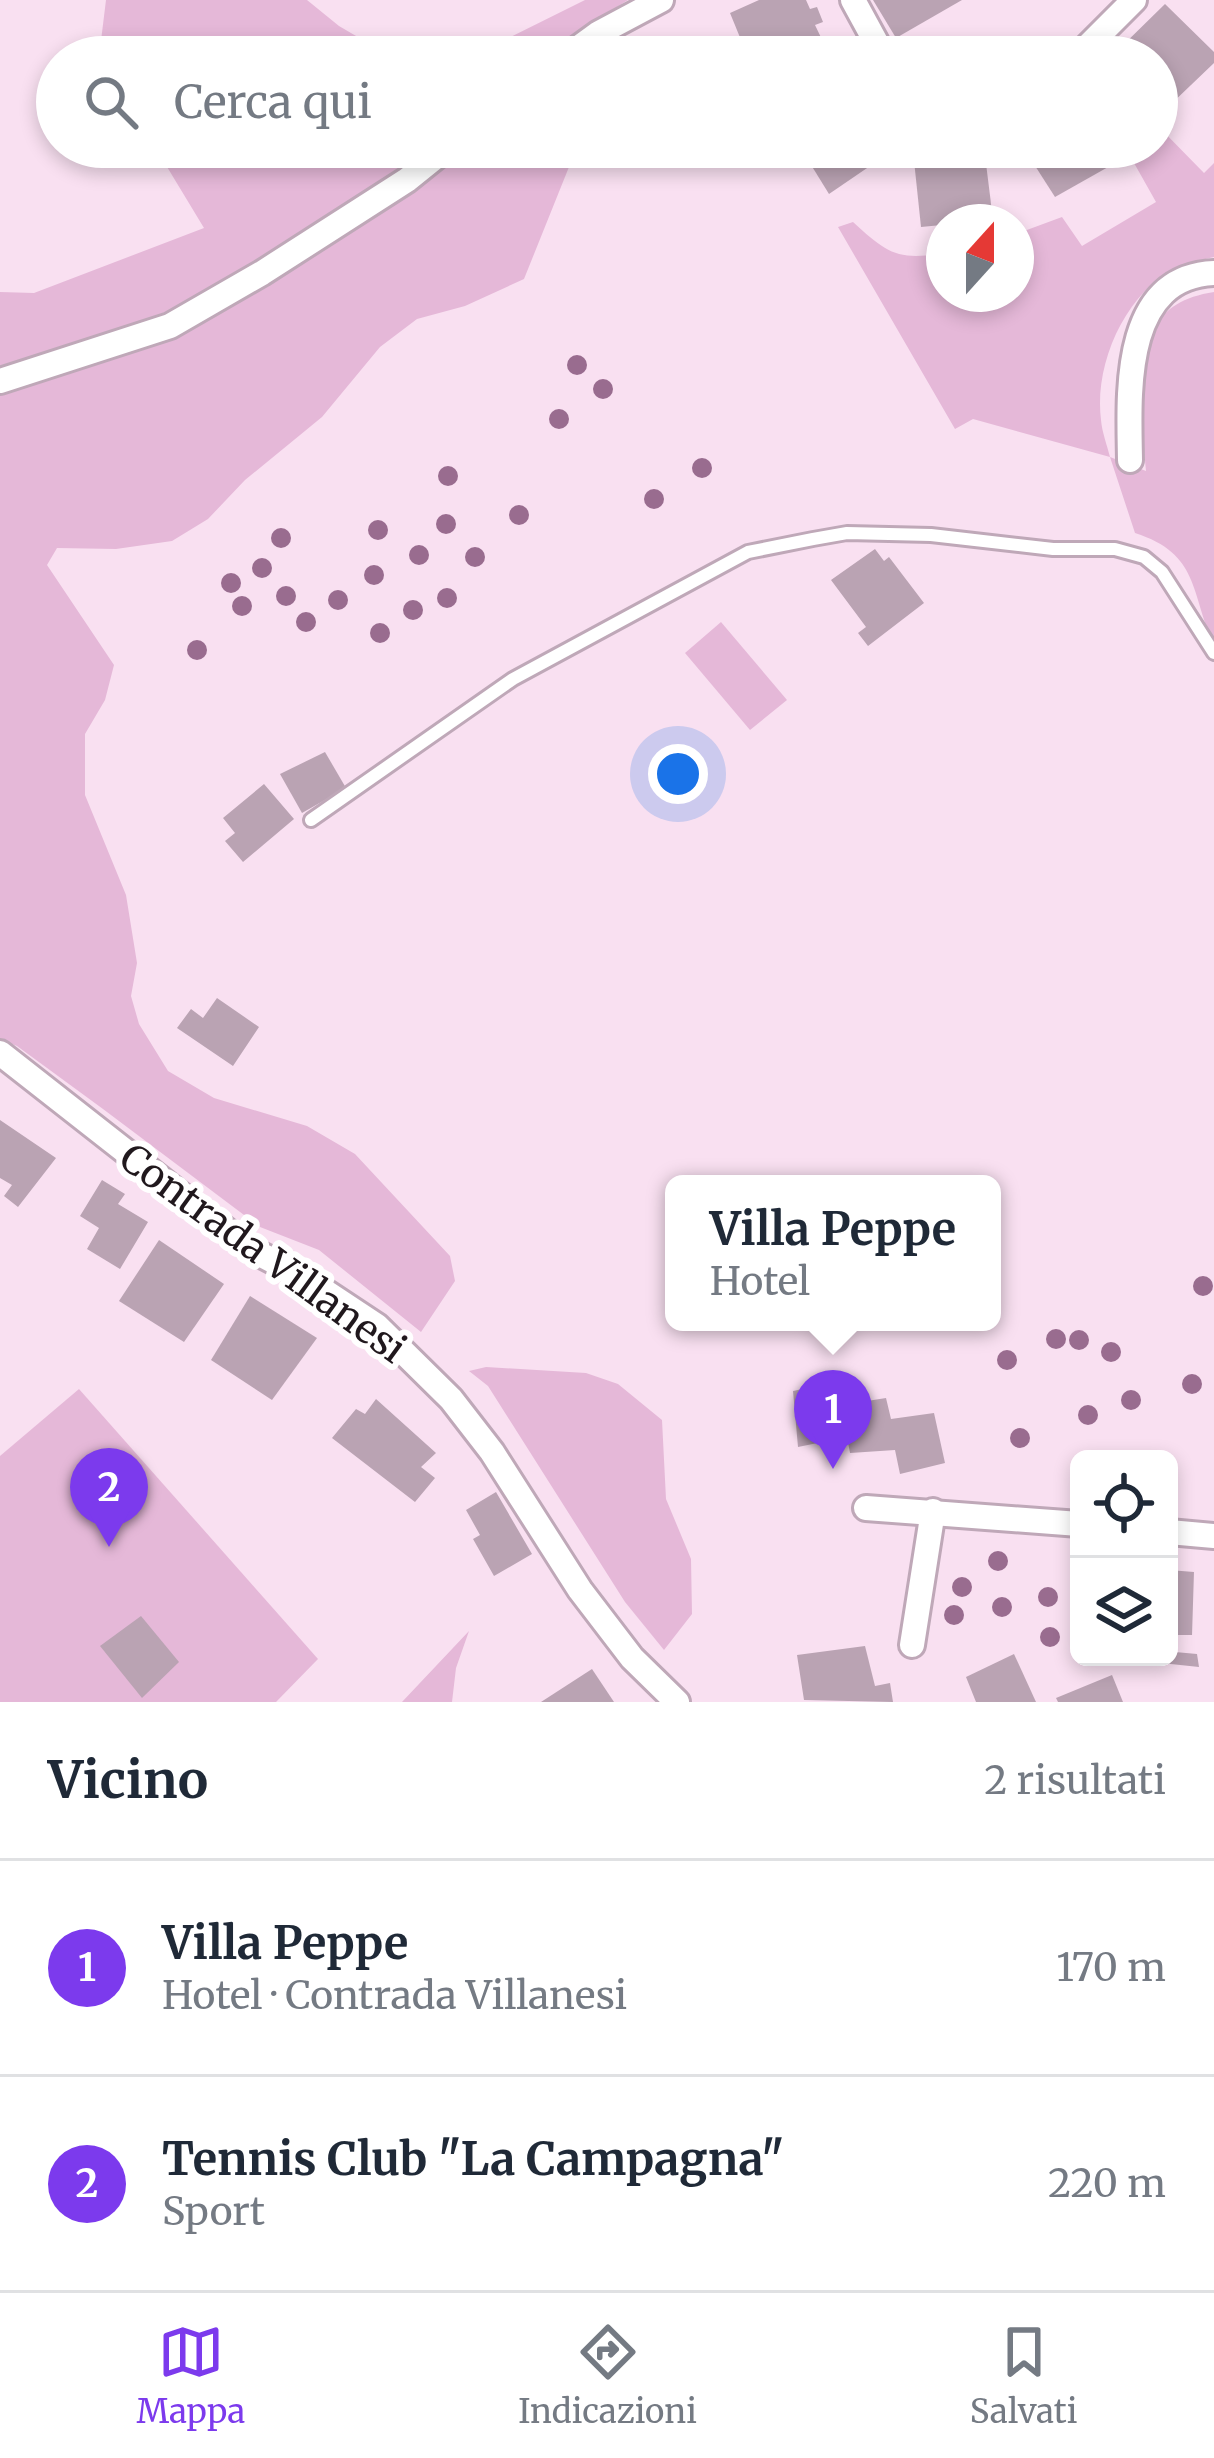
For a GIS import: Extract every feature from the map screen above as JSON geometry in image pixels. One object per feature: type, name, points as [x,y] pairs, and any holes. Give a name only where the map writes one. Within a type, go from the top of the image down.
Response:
[{"type":"street","points":[[595,36],[662,0]]},
{"type":"street","points":[[853,0],[873,36]]},
{"type":"street","points":[[1098,36],[1134,0]]},
{"type":"street","points":[[0,381],[170,326],[298,250],[422,168]]},
{"type":"street","points":[[1130,460],[1131,371],[1142,325],[1172,287],[1214,273]]},
{"type":"street","name":"Contrada Villanesi","points":[[0,1053],[250,1249],[300,1274],[377,1326],[451,1399],[492,1452],[580,1590],[632,1658],[677,1702]]},
{"type":"street","points":[[866,1508],[1070,1523]]},
{"type":"street","points":[[913,1645],[933,1511]]},
{"type":"street","points":[[1178,1533],[1214,1536]]},
{"type":"lane","points":[[311,820],[532,669],[748,552],[830,536],[931,535],[1053,549],[1115,548],[1144,557],[1162,572],[1214,653]]},
{"type":"shaded area","points":[[106,0],[307,0],[356,36],[102,36]]},
{"type":"shaded area","points":[[585,0],[628,0],[582,29],[582,36],[512,36]]},
{"type":"shaded area","points":[[1178,146],[1204,173],[1214,163],[1214,257],[1181,265],[1142,294],[1108,354],[1100,398],[1110,457],[973,419],[955,429],[838,227],[853,222],[884,248],[904,255],[926,255],[926,312],[1034,312],[1034,227],[1062,217],[1082,246],[1156,202],[1137,168],[1178,168]]},
{"type":"shaded area","points":[[168,168],[569,168],[524,279],[465,306],[417,319],[380,347],[322,417],[245,480],[208,519],[172,541],[116,549],[57,548],[47,565],[114,665],[105,700],[85,734],[85,795],[126,895],[137,963],[131,996],[139,1024],[168,1071],[214,1098],[307,1126],[355,1154],[450,1256],[455,1281],[421,1332],[319,1250],[260,1227],[17,1046],[0,1039],[0,292],[34,293],[204,228]]},
{"type":"shaded area","points":[[1214,292],[1214,646],[1182,564],[1156,542],[1135,533],[1110,457],[1146,471],[1140,387],[1149,336],[1162,316],[1184,301]]},
{"type":"shaded area","points":[[721,622],[787,700],[750,730],[685,653]]},
{"type":"shaded area","points":[[486,1367],[586,1373],[618,1384],[662,1420],[666,1499],[691,1559],[692,1614],[664,1650],[625,1602],[488,1386],[469,1371]]},
{"type":"shaded area","points":[[79,1389],[318,1659],[276,1702],[0,1702],[0,1456]]},
{"type":"shaded area","points":[[469,1631],[456,1668],[452,1702],[402,1702]]},
{"type":"building","points":[[759,0],[806,0],[810,9],[817,7],[823,22],[815,25],[820,36],[739,36],[730,13]]},
{"type":"building","points":[[873,0],[962,0],[899,36],[895,36]]},
{"type":"building","points":[[1165,4],[1214,52],[1214,63],[1178,97],[1178,36],[1132,36]]},
{"type":"building","points":[[813,168],[867,168],[829,194]]},
{"type":"building","points":[[915,168],[987,168],[991,204],[926,204],[926,227],[921,227]]},
{"type":"building","points":[[1036,168],[1106,168],[1055,197]]},
{"type":"building","points":[[875,549],[884,561],[889,557],[924,603],[868,646],[858,633],[866,627],[831,580]]},
{"type":"building","points":[[325,752],[346,788],[302,813],[280,774]]},
{"type":"building","points":[[264,784],[294,819],[243,862],[225,841],[235,833],[223,818]]},
{"type":"building","points":[[217,998],[259,1027],[233,1066],[177,1028],[191,1009],[203,1018]]},
{"type":"building","points":[[0,1120],[56,1158],[18,1207],[4,1196],[12,1185],[0,1178]]},
{"type":"building","points":[[102,1180],[125,1194],[118,1204],[148,1222],[120,1269],[87,1249],[99,1228],[80,1216]]},
{"type":"building","points":[[159,1240],[224,1284],[184,1342],[119,1301]]},
{"type":"building","points":[[250,1296],[317,1338],[272,1400],[211,1360]]},
{"type":"building","points":[[836,1382],[842,1405],[886,1398],[891,1419],[934,1413],[945,1463],[900,1474],[895,1450],[850,1453],[847,1437],[798,1447],[793,1391]]},
{"type":"building","points":[[376,1399],[436,1453],[421,1467],[435,1478],[415,1502],[332,1438],[356,1409],[365,1414]]},
{"type":"building","points":[[496,1492],[532,1554],[494,1576],[473,1539],[480,1535],[466,1510]]},
{"type":"building","points":[[1178,1571],[1194,1572],[1192,1635],[1178,1635]]},
{"type":"building","points":[[141,1616],[179,1662],[142,1698],[100,1646]]},
{"type":"building","points":[[865,1646],[875,1686],[890,1683],[893,1702],[804,1700],[797,1655]]},
{"type":"building","points":[[1178,1652],[1197,1654],[1199,1667],[1178,1665]]},
{"type":"building","points":[[1014,1654],[1036,1702],[976,1702],[966,1677]]},
{"type":"building","points":[[592,1669],[614,1702],[541,1702]]},
{"type":"building","points":[[1112,1675],[1123,1702],[1058,1702],[1056,1698]]},
{"type":"place","name":"Villa Peppe","points":[[833,1469]]},
{"type":"place","name":"Tennis Club \"La Campagna\"","points":[[109,1547]]}]
